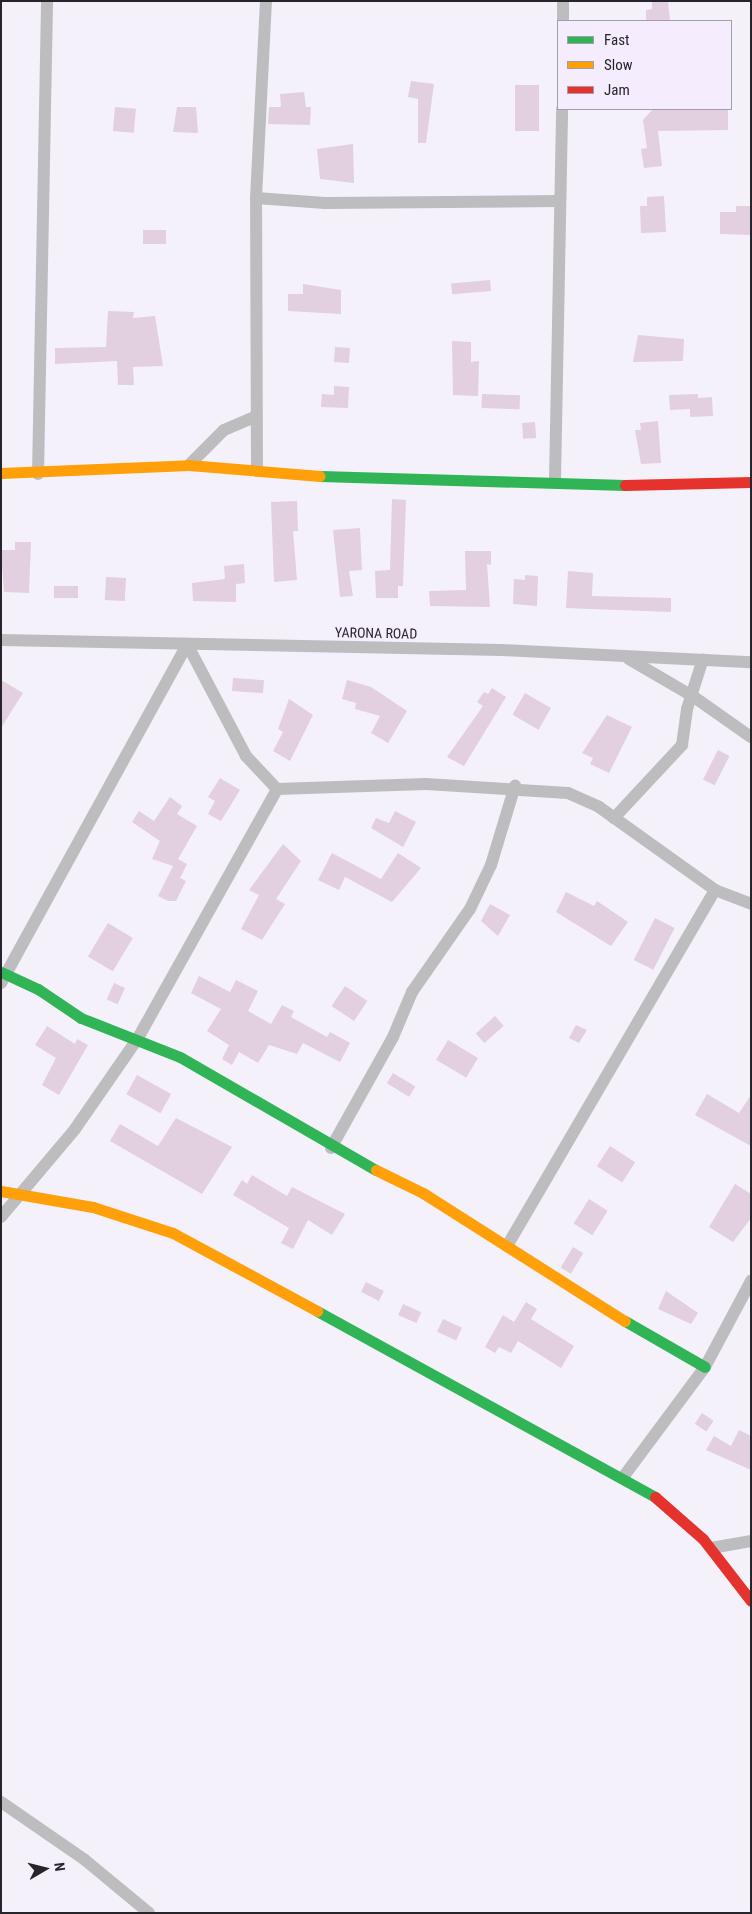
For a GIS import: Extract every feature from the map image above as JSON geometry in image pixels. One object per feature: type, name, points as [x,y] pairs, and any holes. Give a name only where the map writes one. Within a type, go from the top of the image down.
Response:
[{"type":"street","points":[[38,474],[47,1]]},
{"type":"street","points":[[257,471],[254,417],[256,198],[266,1]]},
{"type":"street","points":[[563,1],[563,20]]},
{"type":"street","points":[[554,480],[558,201],[562,110]]},
{"type":"street","points":[[256,198],[325,203],[558,201]]},
{"type":"street","points":[[189,465],[224,430],[254,417]]},
{"type":"street","points":[[1,473],[38,474],[189,465],[257,471],[554,480],[579,486],[751,482]]},
{"type":"street","name":"YARONA ROAD","points":[[1,640],[502,650],[627,658],[751,662]]},
{"type":"street","points":[[187,644],[246,756],[276,789],[514,786],[568,793],[614,818],[715,890],[751,904]]},
{"type":"street","points":[[187,644],[3,976],[81,1018],[138,1038],[180,1057],[331,1148],[423,1193],[664,1346],[705,1367]]},
{"type":"street","points":[[627,658],[694,697],[751,737]]},
{"type":"street","points":[[614,818],[682,745],[687,709],[694,697],[703,659]]},
{"type":"street","points":[[331,1148],[393,1037],[412,992],[470,909],[491,865],[514,786]]},
{"type":"street","points":[[1,1217],[19,1192],[75,1129],[138,1038],[276,789]]},
{"type":"street","points":[[507,1246],[715,890]]},
{"type":"street","points":[[1,1191],[19,1192],[93,1206],[173,1233],[624,1476],[668,1504],[710,1548],[751,1601]]},
{"type":"street","points":[[624,1476],[705,1367],[751,1281]]},
{"type":"street","points":[[710,1548],[751,1542]]},
{"type":"street","points":[[1,1802],[85,1860],[149,1913]]},
{"type":"building","points":[[652,1],[668,1],[670,20],[646,20],[646,10],[652,9]]},
{"type":"building","points":[[411,81],[434,84],[426,143],[418,143],[418,99],[408,97]]},
{"type":"building","points":[[515,85],[539,85],[539,131],[515,131]]},
{"type":"building","points":[[304,92],[306,107],[311,107],[310,125],[268,124],[269,107],[281,107],[280,94]]},
{"type":"building","points":[[115,107],[136,109],[134,133],[113,131]]},
{"type":"building","points":[[177,107],[196,107],[198,133],[173,132]]},
{"type":"building","points":[[652,110],[728,110],[728,130],[658,131],[662,166],[644,168],[641,149],[647,148],[643,120]]},
{"type":"building","points":[[353,144],[354,183],[320,179],[317,149]]},
{"type":"building","points":[[664,196],[666,232],[641,233],[640,206],[647,206],[647,197]]},
{"type":"building","points":[[736,206],[751,206],[750,235],[720,234],[720,212],[736,212]]},
{"type":"building","points":[[143,230],[166,230],[166,244],[143,244]]},
{"type":"building","points":[[490,280],[491,291],[452,294],[451,283]]},
{"type":"building","points":[[303,284],[341,290],[341,314],[288,311],[288,294],[303,294]]},
{"type":"building","points":[[108,311],[134,312],[133,318],[155,316],[163,366],[133,367],[134,385],[118,385],[117,361],[55,364],[55,348],[106,347]]},
{"type":"building","points":[[638,335],[684,339],[683,361],[633,362]]},
{"type":"building","points":[[452,341],[471,342],[471,362],[479,361],[478,396],[453,395]]},
{"type":"building","points":[[335,347],[350,348],[349,363],[334,362]]},
{"type":"building","points":[[334,386],[349,387],[348,408],[321,407],[322,394],[334,395]]},
{"type":"building","points":[[482,394],[520,395],[519,409],[482,408]]},
{"type":"building","points":[[698,394],[698,398],[712,397],[713,416],[690,417],[690,409],[670,410],[669,395]]},
{"type":"building","points":[[658,421],[661,463],[641,464],[635,430],[641,430],[640,423]]},
{"type":"building","points":[[535,422],[536,438],[523,439],[522,423]]},
{"type":"building","points":[[392,499],[406,500],[403,586],[398,586],[398,598],[376,598],[375,571],[390,570]]},
{"type":"building","points":[[297,501],[298,531],[293,531],[297,580],[274,582],[271,502]]},
{"type":"building","points":[[360,528],[362,570],[349,571],[353,596],[340,597],[333,530]]},
{"type":"building","points":[[15,542],[31,542],[29,593],[4,592],[1,550],[15,550]]},
{"type":"building","points":[[465,551],[491,551],[491,565],[487,564],[490,607],[430,606],[429,591],[466,590]]},
{"type":"building","points":[[244,564],[245,583],[236,584],[236,602],[193,601],[192,583],[225,579],[224,566]]},
{"type":"building","points":[[568,571],[593,573],[592,596],[671,598],[671,612],[566,608]]},
{"type":"building","points":[[525,575],[538,576],[537,606],[513,604],[514,579],[525,580]]},
{"type":"building","points":[[106,577],[126,578],[125,601],[105,600]]},
{"type":"building","points":[[54,586],[78,586],[78,598],[54,598]]},
{"type":"building","points":[[233,678],[264,680],[263,693],[232,691]]},
{"type":"building","points":[[1,680],[23,693],[1,728]]},
{"type":"building","points":[[347,680],[371,687],[407,711],[388,743],[371,733],[380,716],[355,709],[356,703],[342,699]]},
{"type":"building","points":[[492,688],[506,697],[464,766],[447,757],[483,706],[477,702],[484,692],[488,694]]},
{"type":"building","points":[[525,693],[551,708],[538,730],[512,715]]},
{"type":"building","points":[[289,699],[313,715],[290,761],[273,751],[283,732],[278,729]]},
{"type":"building","points":[[607,715],[632,727],[609,773],[590,764],[593,758],[582,753]]},
{"type":"building","points":[[718,750],[730,756],[715,785],[703,779]]},
{"type":"building","points":[[220,778],[240,790],[221,821],[208,814],[215,801],[208,797]]},
{"type":"building","points":[[170,797],[182,806],[177,814],[197,826],[178,859],[187,864],[180,878],[186,881],[176,901],[168,901],[158,896],[173,866],[152,859],[160,841],[132,822],[139,811],[154,821]]},
{"type":"building","points":[[395,811],[416,822],[403,847],[371,828],[376,818],[389,823]]},
{"type":"building","points":[[283,844],[301,861],[276,899],[285,904],[262,940],[241,929],[259,895],[249,890]]},
{"type":"building","points":[[332,853],[381,879],[398,853],[421,868],[392,902],[345,877],[339,890],[318,880]]},
{"type":"building","points":[[566,892],[594,906],[597,901],[628,922],[611,946],[556,912]]},
{"type":"building","points":[[490,904],[510,915],[498,936],[481,921]]},
{"type":"building","points":[[655,918],[675,928],[653,970],[634,960]]},
{"type":"building","points":[[108,923],[133,938],[113,971],[88,956]]},
{"type":"building","points":[[199,976],[230,992],[236,980],[258,991],[248,1011],[271,1024],[282,1005],[294,1011],[291,1017],[327,1037],[330,1032],[350,1043],[340,1062],[303,1043],[297,1054],[269,1045],[258,1063],[239,1052],[232,1065],[222,1059],[229,1045],[207,1031],[221,1009],[191,993]]},
{"type":"building","points":[[114,983],[125,988],[118,1004],[107,999]]},
{"type":"building","points":[[345,986],[367,1001],[354,1021],[332,1006]]},
{"type":"building","points":[[495,1016],[504,1026],[484,1043],[476,1033]]},
{"type":"building","points":[[576,1025],[587,1030],[579,1043],[569,1038]]},
{"type":"building","points":[[47,1026],[75,1044],[77,1039],[88,1045],[59,1095],[42,1085],[56,1058],[35,1045]]},
{"type":"building","points":[[448,1040],[478,1058],[466,1078],[436,1060]]},
{"type":"building","points":[[393,1073],[415,1086],[409,1097],[387,1083]]},
{"type":"building","points":[[137,1075],[171,1094],[160,1113],[126,1094]]},
{"type":"building","points":[[707,1094],[739,1113],[751,1095],[751,1146],[695,1115]]},
{"type":"building","points":[[176,1118],[232,1147],[202,1194],[110,1141],[120,1124],[158,1146]]},
{"type":"building","points":[[610,1146],[635,1162],[622,1182],[597,1166]]},
{"type":"building","points":[[252,1175],[287,1196],[292,1187],[345,1214],[332,1235],[308,1220],[293,1249],[281,1243],[289,1228],[233,1195],[242,1180],[247,1184]]},
{"type":"building","points":[[735,1184],[751,1194],[751,1218],[733,1242],[709,1227]]},
{"type":"building","points":[[589,1199],[608,1211],[592,1235],[574,1224]]},
{"type":"building","points":[[573,1247],[583,1253],[571,1274],[561,1268]]},
{"type":"building","points":[[366,1282],[384,1291],[379,1301],[361,1292]]},
{"type":"building","points":[[666,1291],[698,1313],[691,1324],[658,1309]]},
{"type":"building","points":[[526,1302],[537,1309],[531,1319],[574,1346],[561,1368],[518,1341],[511,1353],[499,1347],[495,1353],[485,1347],[503,1315],[514,1322]]},
{"type":"building","points":[[403,1304],[421,1312],[416,1323],[398,1315]]},
{"type":"building","points":[[443,1319],[462,1328],[456,1341],[437,1332]]},
{"type":"building","points":[[702,1413],[714,1421],[706,1432],[695,1424]]},
{"type":"building","points":[[739,1430],[751,1436],[751,1470],[706,1450],[714,1436],[731,1446]]},
{"type":"traffic: fast","points":[[320,476],[625,485]]},
{"type":"traffic: fast","points":[[1,972],[38,989],[81,1018],[180,1057],[376,1170]]},
{"type":"traffic: fast","points":[[317,1311],[655,1497]]},
{"type":"traffic: fast","points":[[625,1321],[705,1367]]},
{"type":"traffic: slow","points":[[1,473],[189,465],[320,476]]},
{"type":"traffic: slow","points":[[376,1170],[423,1193],[625,1321]]},
{"type":"traffic: slow","points":[[1,1191],[93,1207],[173,1233],[317,1311]]},
{"type":"traffic: jam","points":[[625,485],[751,482]]},
{"type":"traffic: jam","points":[[655,1497],[703,1539],[751,1601]]}]
